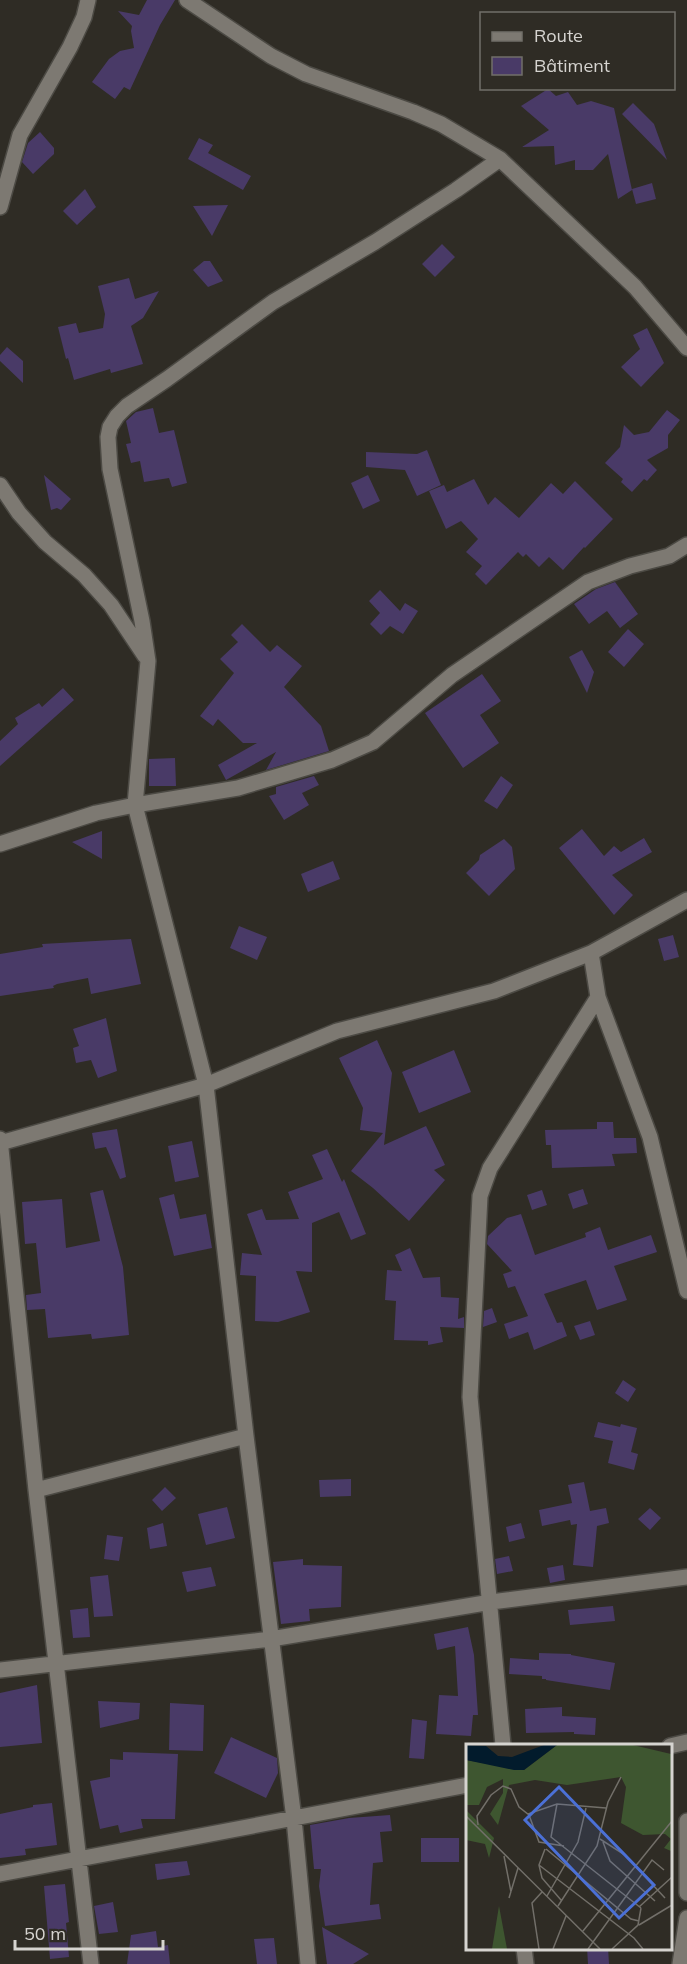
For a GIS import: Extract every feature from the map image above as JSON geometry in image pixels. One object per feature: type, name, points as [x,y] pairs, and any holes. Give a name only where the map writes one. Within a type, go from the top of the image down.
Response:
[{"type":"street","points":[[0,207],[20,135],[70,47],[84,17],[88,0]]},
{"type":"street","points":[[187,0],[271,56],[306,74],[441,124],[500,159],[635,287],[687,348]]},
{"type":"street","points":[[308,1964],[294,1819],[246,1436],[206,1085],[135,805],[148,661],[142,621],[110,469],[108,437],[110,427],[127,406],[273,303],[375,242],[500,159]]},
{"type":"street","points":[[0,485],[19,513],[45,542],[84,576],[111,605],[148,661]]},
{"type":"street","points":[[0,844],[96,813],[238,788],[332,760],[373,742],[452,675],[588,582],[630,566],[669,556],[687,545]]},
{"type":"street","points":[[91,1964],[36,1490],[0,1142],[206,1085],[338,1031],[494,991],[591,953],[687,900]]},
{"type":"street","points":[[591,953],[598,997],[650,1137],[687,1291]]},
{"type":"street","points":[[503,1744],[470,1397],[480,1196],[490,1168],[598,997]]},
{"type":"street","points":[[36,1490],[246,1436]]},
{"type":"street","points":[[0,1670],[271,1639],[491,1602],[687,1576]]},
{"type":"street","points":[[672,1746],[687,1742]]},
{"type":"street","points":[[0,1874],[466,1785]]},
{"type":"street","points":[[687,1821],[687,1893]]},
{"type":"street","points":[[680,1964],[687,1918]]},
{"type":"street","points":[[524,1949],[526,1964]]},
{"type":"building","points":[[147,0],[175,0],[160,25],[130,90],[124,87],[115,99],[92,82],[109,59],[120,51],[134,48],[132,26],[118,11],[139,15]]},
{"type":"building","points":[[549,90],[556,96],[568,92],[577,105],[591,101],[614,108],[632,190],[618,199],[608,154],[593,170],[575,170],[575,160],[555,165],[554,146],[522,147],[549,130],[521,106]]},
{"type":"building","points":[[633,103],[654,124],[667,160],[622,114]]},
{"type":"building","points":[[40,132],[54,148],[54,154],[33,174],[22,162],[28,143]]},
{"type":"building","points":[[199,138],[213,145],[208,153],[251,176],[243,190],[188,159]]},
{"type":"building","points":[[652,183],[656,199],[636,204],[632,189]]},
{"type":"building","points":[[85,189],[96,207],[77,225],[63,211]]},
{"type":"building","points":[[228,205],[212,236],[193,206]]},
{"type":"building","points":[[442,244],[455,257],[435,277],[422,264]]},
{"type":"building","points":[[204,261],[210,261],[223,281],[208,287],[193,270]]},
{"type":"building","points":[[129,278],[135,299],[159,291],[143,318],[131,326],[143,364],[111,373],[110,369],[74,380],[58,327],[76,323],[79,333],[103,328],[105,314],[98,286]]},
{"type":"building","points":[[647,328],[664,363],[641,387],[621,367],[640,349],[633,335]]},
{"type":"building","points":[[7,347],[23,361],[23,383],[0,361],[0,355]]},
{"type":"building","points":[[153,408],[159,433],[174,430],[187,483],[172,487],[169,478],[144,482],[140,461],[131,463],[126,444],[131,443],[126,421],[136,412]]},
{"type":"building","points":[[667,410],[680,420],[668,435],[668,448],[647,460],[657,470],[647,481],[644,479],[632,492],[621,482],[623,479],[605,463],[620,447],[624,425],[634,435],[649,432]]},
{"type":"building","points":[[427,450],[441,485],[417,496],[405,470],[366,467],[366,452],[417,454]]},
{"type":"building","points":[[44,475],[71,499],[61,510],[57,508],[51,510]]},
{"type":"building","points":[[368,475],[380,501],[363,509],[351,483]]},
{"type":"building","points":[[474,479],[488,505],[495,497],[519,518],[551,483],[563,494],[575,481],[613,519],[563,570],[549,557],[539,567],[526,554],[523,557],[518,552],[486,585],[475,574],[482,566],[466,552],[478,539],[461,521],[446,529],[429,491],[444,485],[447,492]]},
{"type":"building","points":[[615,582],[638,614],[620,628],[607,611],[589,624],[574,604],[596,589]]},
{"type":"building","points":[[380,590],[400,611],[405,603],[418,611],[403,634],[390,626],[381,635],[370,624],[380,613],[369,601]]},
{"type":"building","points":[[242,624],[270,652],[277,645],[302,666],[284,687],[321,726],[329,751],[266,770],[276,752],[226,780],[218,765],[257,743],[243,743],[218,719],[213,726],[200,716],[234,673],[220,659],[238,642],[231,635]]},
{"type":"building","points":[[628,629],[644,644],[624,667],[608,652]]},
{"type":"building","points":[[582,650],[594,672],[587,693],[569,657]]},
{"type":"building","points":[[482,674],[501,701],[480,715],[499,743],[463,768],[425,713]]},
{"type":"building","points":[[63,688],[74,700],[0,766],[0,741],[18,724],[15,718],[39,703],[42,707]]},
{"type":"building","points":[[175,758],[176,786],[149,786],[149,759]]},
{"type":"building","points":[[314,776],[319,785],[302,793],[309,805],[284,820],[269,796],[276,794],[276,787]]},
{"type":"building","points":[[501,776],[513,785],[497,809],[484,801]]},
{"type":"building","points":[[582,829],[604,856],[614,846],[621,852],[644,838],[652,852],[612,875],[633,895],[614,915],[559,848]]},
{"type":"building","points":[[102,831],[102,859],[72,842]]},
{"type":"building","points":[[504,839],[512,847],[515,869],[489,896],[466,873],[479,860],[480,855]]},
{"type":"building","points":[[333,861],[340,879],[308,892],[301,874]]},
{"type":"building","points":[[239,926],[267,937],[257,960],[230,948]]},
{"type":"building","points":[[673,935],[679,957],[664,961],[658,939]]},
{"type":"building","points":[[131,939],[141,984],[91,994],[88,978],[57,984],[53,986],[54,988],[0,996],[0,954],[43,947],[42,944]]},
{"type":"building","points":[[106,1018],[117,1071],[98,1078],[91,1060],[76,1063],[73,1048],[79,1046],[73,1029]]},
{"type":"building","points":[[377,1040],[392,1073],[384,1145],[426,1126],[445,1165],[434,1170],[445,1180],[409,1221],[351,1171],[383,1133],[360,1130],[363,1108],[339,1058]]},
{"type":"building","points":[[454,1050],[471,1092],[419,1113],[402,1072]]},
{"type":"building","points":[[597,1122],[613,1122],[614,1138],[636,1138],[637,1153],[612,1154],[615,1166],[552,1168],[551,1145],[546,1145],[545,1130],[597,1129]]},
{"type":"building","points":[[117,1129],[126,1177],[120,1179],[106,1147],[95,1149],[92,1133]]},
{"type":"building","points":[[192,1141],[199,1177],[175,1182],[168,1146]]},
{"type":"building","points":[[327,1149],[342,1182],[344,1179],[366,1234],[351,1240],[339,1212],[312,1223],[312,1272],[296,1271],[310,1312],[278,1322],[255,1321],[256,1276],[240,1275],[242,1253],[262,1255],[247,1214],[262,1209],[266,1220],[299,1219],[288,1192],[323,1179],[312,1155]]},
{"type":"building","points":[[583,1189],[588,1204],[573,1209],[568,1194]]},
{"type":"building","points":[[103,1190],[123,1267],[129,1335],[92,1339],[91,1334],[48,1338],[45,1309],[27,1310],[26,1295],[41,1293],[36,1243],[25,1244],[22,1202],[62,1199],[66,1248],[100,1241],[90,1193]]},
{"type":"building","points":[[542,1190],[547,1205],[532,1210],[527,1195]]},
{"type":"building","points":[[174,1194],[180,1219],[206,1214],[212,1248],[174,1256],[159,1198]]},
{"type":"building","points":[[521,1214],[535,1255],[586,1237],[585,1233],[600,1227],[608,1250],[651,1235],[657,1252],[614,1266],[627,1300],[597,1310],[586,1280],[544,1294],[557,1323],[562,1322],[567,1336],[534,1350],[528,1332],[509,1339],[504,1324],[528,1316],[515,1286],[508,1288],[503,1274],[512,1271],[487,1244],[488,1236],[507,1218]]},
{"type":"building","points":[[410,1248],[423,1278],[440,1277],[441,1297],[459,1298],[458,1319],[464,1317],[464,1328],[440,1327],[443,1342],[428,1345],[428,1341],[394,1340],[396,1301],[385,1300],[387,1270],[402,1271],[395,1255]]},
{"type":"building","points":[[492,1308],[497,1322],[483,1327],[484,1311]]},
{"type":"building","points":[[590,1321],[595,1335],[580,1340],[574,1326]]},
{"type":"building","points":[[623,1380],[636,1389],[628,1402],[615,1393]]},
{"type":"building","points":[[598,1422],[637,1428],[631,1452],[638,1454],[634,1470],[608,1463],[613,1441],[594,1437]]},
{"type":"building","points":[[351,1479],[351,1496],[320,1497],[319,1480]]},
{"type":"building","points":[[584,1482],[590,1511],[606,1508],[609,1523],[597,1526],[593,1567],[573,1565],[577,1524],[571,1525],[570,1520],[542,1526],[539,1510],[572,1503],[568,1485]]},
{"type":"building","points":[[165,1487],[176,1498],[162,1511],[152,1500]]},
{"type":"building","points":[[227,1507],[235,1538],[206,1545],[198,1514]]},
{"type":"building","points":[[650,1508],[661,1518],[650,1530],[638,1519]]},
{"type":"building","points":[[163,1523],[167,1546],[150,1549],[147,1528]]},
{"type":"building","points":[[521,1523],[525,1538],[509,1542],[506,1527]]},
{"type":"building","points":[[107,1535],[123,1537],[119,1561],[104,1559]]},
{"type":"building","points":[[509,1556],[513,1571],[497,1574],[495,1559]]},
{"type":"building","points":[[303,1559],[303,1565],[342,1566],[341,1607],[309,1609],[310,1621],[281,1624],[273,1562]]},
{"type":"building","points":[[563,1565],[565,1580],[550,1583],[547,1568]]},
{"type":"building","points":[[211,1567],[216,1586],[187,1592],[182,1572]]},
{"type":"building","points":[[108,1575],[113,1616],[94,1617],[90,1577]]},
{"type":"building","points":[[613,1606],[615,1621],[570,1625],[568,1610]]},
{"type":"building","points":[[88,1608],[90,1637],[73,1638],[70,1610]]},
{"type":"building","points":[[468,1627],[474,1655],[478,1715],[473,1715],[471,1736],[436,1734],[439,1695],[458,1696],[455,1646],[437,1650],[434,1634]]},
{"type":"building","points":[[539,1653],[571,1654],[615,1663],[610,1690],[546,1680],[542,1679],[542,1676],[509,1674],[510,1658],[539,1660]]},
{"type":"building","points":[[37,1685],[42,1743],[0,1747],[0,1693]]},
{"type":"building","points":[[98,1701],[140,1703],[139,1719],[100,1728]]},
{"type":"building","points":[[170,1703],[204,1705],[203,1751],[169,1750]]},
{"type":"building","points":[[562,1707],[562,1716],[596,1718],[595,1735],[574,1734],[574,1732],[526,1733],[525,1709]]},
{"type":"building","points":[[412,1719],[427,1721],[424,1759],[409,1758]]},
{"type":"building","points":[[231,1737],[277,1758],[278,1773],[266,1798],[214,1773]]},
{"type":"building","points":[[123,1752],[178,1754],[175,1819],[141,1819],[143,1828],[120,1833],[118,1825],[100,1829],[90,1781],[110,1777],[110,1759],[123,1760]]},
{"type":"building","points":[[52,1803],[57,1845],[25,1849],[26,1855],[0,1858],[0,1814],[33,1807],[33,1805]]},
{"type":"building","points":[[390,1815],[392,1831],[380,1832],[383,1862],[373,1863],[370,1905],[379,1904],[381,1919],[325,1926],[319,1886],[321,1869],[314,1869],[310,1825],[349,1818]]},
{"type":"building","points":[[421,1838],[459,1838],[459,1862],[421,1862]]},
{"type":"building","points":[[187,1861],[190,1875],[157,1880],[155,1864]]},
{"type":"building","points":[[65,1884],[69,1922],[66,1923],[69,1957],[50,1959],[44,1886]]},
{"type":"building","points":[[113,1902],[118,1932],[99,1934],[94,1906]]},
{"type":"building","points":[[322,1927],[369,1954],[353,1964],[327,1964]]},
{"type":"building","points":[[156,1931],[158,1947],[168,1945],[170,1964],[127,1964],[131,1935]]},
{"type":"building","points":[[274,1938],[277,1964],[257,1964],[254,1939]]},
{"type":"building","points":[[587,1949],[608,1949],[609,1964],[588,1964]]}]
